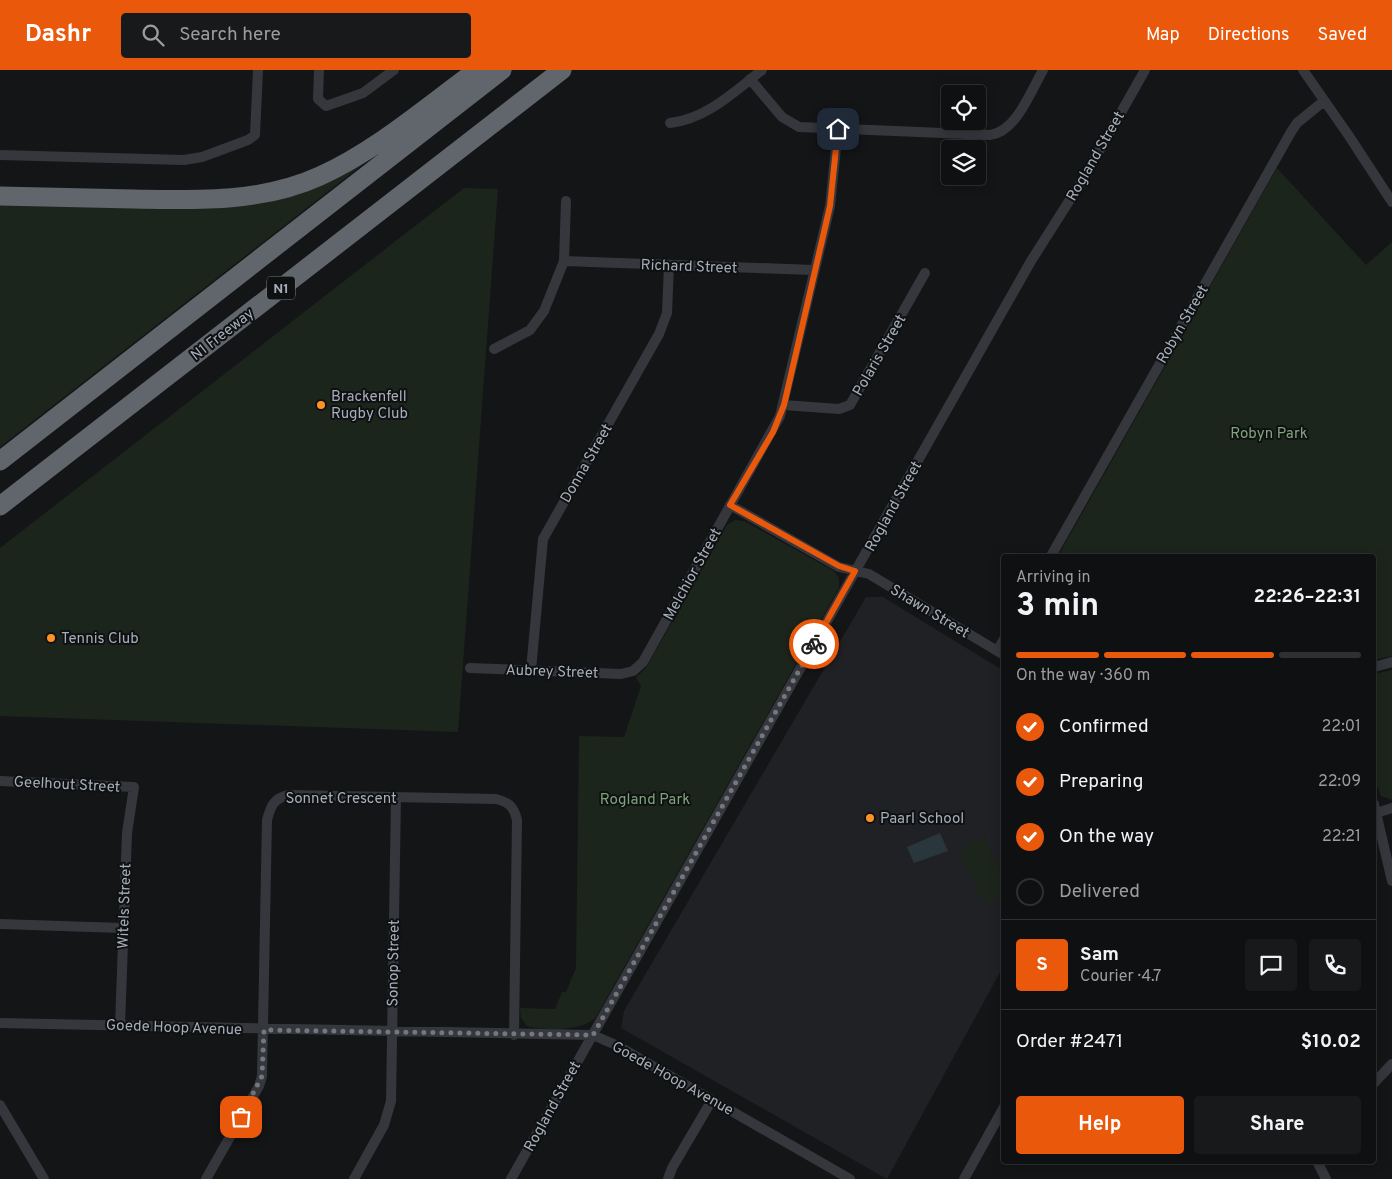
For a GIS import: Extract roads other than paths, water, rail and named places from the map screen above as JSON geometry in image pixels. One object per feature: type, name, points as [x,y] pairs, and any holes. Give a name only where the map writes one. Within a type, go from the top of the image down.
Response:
[{"type":"highway","points":[[0,196],[205,200],[242,197],[294,186],[320,176],[377,144],[477,70]]},
{"type":"highway","name":"N1","points":[[0,461],[502,70]]},
{"type":"highway","name":"N1 Freeway","points":[[0,506],[562,70]]},
{"type":"street","points":[[0,155],[184,160],[202,156],[248,140],[254,135],[258,70]]},
{"type":"street","points":[[319,70],[318,99],[321,104],[326,106],[363,93],[394,70]]},
{"type":"street","points":[[670,123],[687,121],[700,115],[762,70]]},
{"type":"street","points":[[750,79],[792,125],[838,129],[996,134],[1012,124],[1043,70]]},
{"type":"street","name":"Rogland Street","points":[[511,1179],[1032,261],[1085,176],[1145,70]]},
{"type":"street","points":[[1303,70],[1392,202]]},
{"type":"street","name":"Robyn Street","points":[[1052,554],[1291,132],[1297,124],[1324,101]]},
{"type":"street","name":"Melchior Street","points":[[633,671],[643,662],[730,505],[773,432],[784,405],[830,206],[838,129]]},
{"type":"street","points":[[494,349],[525,333],[538,322],[564,261],[566,202]]},
{"type":"street","name":"Richard Street","points":[[564,261],[814,270]]},
{"type":"street","name":"Donna Street","points":[[531,670],[543,539],[658,334],[667,312],[669,265]]},
{"type":"street","name":"Polaris Street","points":[[784,405],[839,409],[850,405],[925,273]]},
{"type":"street","name":"Shawn Street","points":[[730,505],[839,566],[869,574],[1000,653]]},
{"type":"street","points":[[1376,666],[1392,662]]},
{"type":"street","name":"Aubrey Street","points":[[470,668],[621,674],[633,671]]},
{"type":"street","name":"Geelhout Street","points":[[0,781],[134,787]]},
{"type":"street","name":"Witels Street","points":[[120,1026],[122,928],[127,833],[134,787]]},
{"type":"street","name":"Sonnet Crescent","points":[[206,1179],[259,1086],[264,1065],[267,820],[274,802],[279,797],[289,795],[496,799],[506,801],[512,806],[517,820],[514,1035]]},
{"type":"street","name":"Sonop Street","points":[[354,1179],[390,1112],[396,797]]},
{"type":"street","points":[[1376,809],[1392,808]]},
{"type":"street","points":[[1376,813],[1392,881]]},
{"type":"street","points":[[0,924],[122,928]]},
{"type":"street","name":"Goede Hoop Avenue","points":[[0,1023],[264,1030],[593,1035],[618,1046],[850,1179]]},
{"type":"street","points":[[1376,1081],[1392,1064]]},
{"type":"street","points":[[668,1179],[712,1100]]},
{"type":"street","points":[[0,1105],[44,1179]]},
{"type":"street","points":[[964,1179],[1001,1112]]},
{"type":"street","points":[[1318,1164],[1326,1179]]},
{"type":"place","name":"Brackenfell Rugby Club","points":[[321,405]]},
{"type":"place","name":"Tennis Club","points":[[51,638]]},
{"type":"place","name":"Paarl School","points":[[870,818]]},
{"type":"park label","name":"Robyn Park","points":[[1269,433]]},
{"type":"park label","name":"Rogland Park","points":[[645,799]]}]
